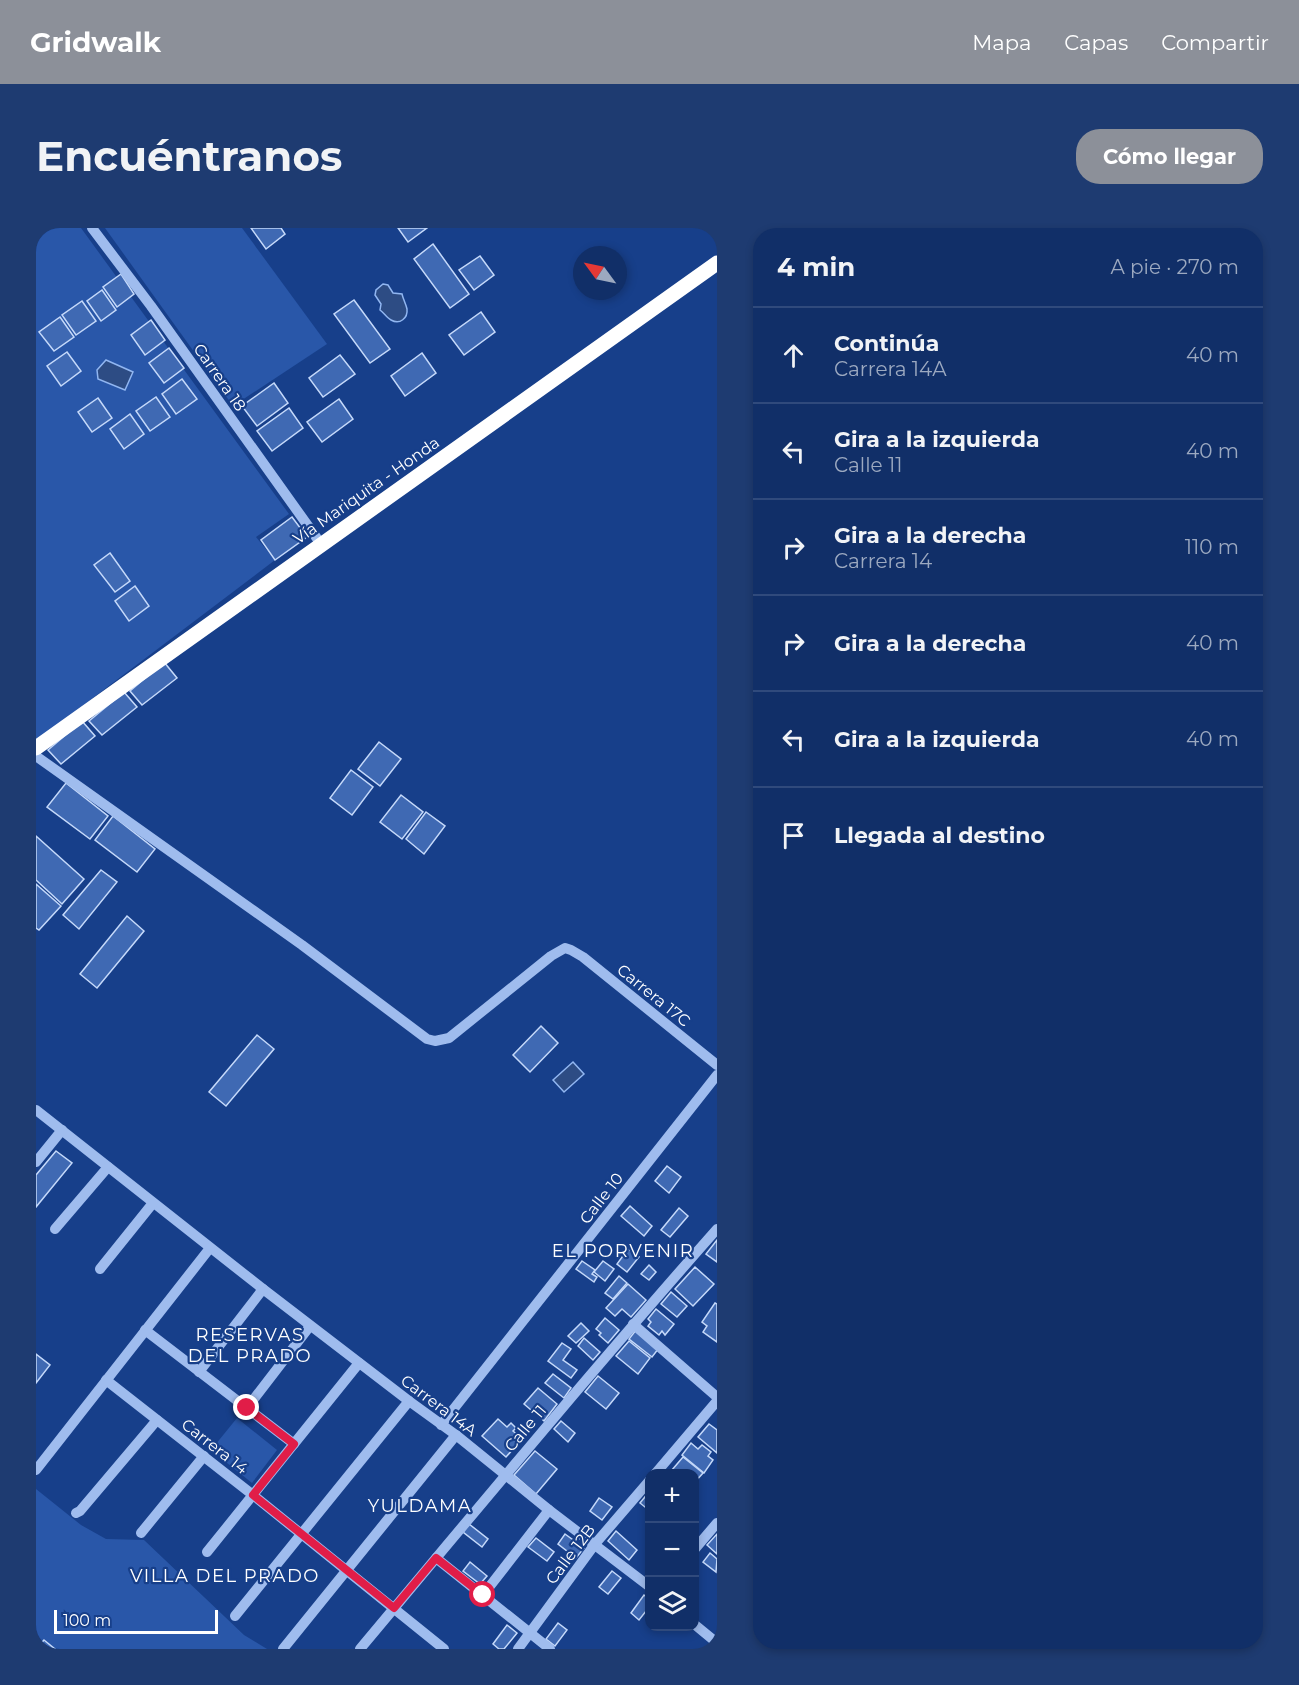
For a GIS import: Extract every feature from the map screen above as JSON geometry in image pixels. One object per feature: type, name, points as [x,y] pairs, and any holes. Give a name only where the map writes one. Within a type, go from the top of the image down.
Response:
[{"type":"highway","name":"Vía Mariquita - Honda","points":[[36,748],[717,263]]},
{"type":"street","name":"Carrera 18","points":[[92,228],[151,306],[321,544]]},
{"type":"street","name":"Carrera 17C","points":[[36,756],[302,945],[427,1039],[435,1041],[449,1038],[551,956],[565,948],[583,957],[717,1065]]},
{"type":"street","name":"Calle 10","points":[[441,1425],[717,1075]]},
{"type":"street","name":"Carrera 14A","points":[[36,1110],[310,1326],[456,1435],[645,1583]]},
{"type":"street","points":[[36,1161],[62,1130]]},
{"type":"street","points":[[55,1229],[108,1167]]},
{"type":"street","points":[[100,1269],[153,1203]]},
{"type":"street","name":"Calle 11","points":[[360,1649],[633,1324],[717,1229]]},
{"type":"street","points":[[36,1470],[210,1248]]},
{"type":"street","points":[[199,1372],[263,1289]]},
{"type":"street","points":[[633,1324],[717,1399],[658,1469]]},
{"type":"street","points":[[247,1408],[310,1326]]},
{"type":"street","points":[[145,1330],[294,1444]]},
{"type":"street","points":[[207,1552],[359,1363]]},
{"type":"street","name":"Carrera 14","points":[[106,1380],[301,1533],[442,1648]]},
{"type":"street","points":[[235,1616],[409,1401]]},
{"type":"street","points":[[76,1513],[157,1420]]},
{"type":"street","points":[[283,1649],[456,1435]]},
{"type":"street","points":[[141,1533],[204,1456]]},
{"type":"street","name":"Calle 12B","points":[[518,1649],[595,1544],[645,1486]]},
{"type":"street","points":[[483,1595],[549,1510]]},
{"type":"street","points":[[699,1544],[717,1523]]},
{"type":"street","points":[[436,1558],[550,1649]]},
{"type":"street","points":[[699,1628],[717,1644],[714,1649]]},
{"type":"shaded area","points":[[36,228],[81,228],[289,514],[256,537],[275,560],[36,741]]},
{"type":"shaded area","points":[[105,228],[242,228],[327,344],[233,406]]},
{"type":"shaded area","points":[[383,284],[388,285],[393,293],[402,294],[407,312],[405,318],[400,321],[391,320],[380,310],[381,304],[375,295],[376,290]]},
{"type":"shaded area","points":[[106,360],[133,372],[125,390],[98,379],[97,370]]},
{"type":"shaded area","points":[[573,1062],[584,1074],[564,1092],[553,1080]]},
{"type":"shaded area","points":[[237,1418],[277,1450],[252,1483],[211,1450]]},
{"type":"shaded area","points":[[36,1489],[81,1525],[106,1539],[144,1540],[244,1635],[267,1649],[36,1649]]},
{"type":"building","points":[[251,228],[281,228],[285,234],[266,249]]},
{"type":"building","points":[[398,228],[427,228],[408,242]]},
{"type":"building","points":[[433,244],[469,294],[450,308],[414,259]]},
{"type":"building","points":[[480,256],[494,275],[474,290],[459,270]]},
{"type":"building","points":[[121,274],[134,294],[117,307],[103,287]]},
{"type":"building","points":[[102,290],[116,310],[101,321],[87,301]]},
{"type":"building","points":[[354,300],[390,349],[370,363],[334,314]]},
{"type":"building","points":[[82,301],[96,321],[76,335],[62,315]]},
{"type":"building","points":[[481,312],[495,332],[464,355],[449,335]]},
{"type":"building","points":[[60,317],[74,337],[54,351],[39,332]]},
{"type":"building","points":[[151,320],[165,340],[145,355],[131,335]]},
{"type":"building","points":[[169,348],[184,368],[164,383],[149,363]]},
{"type":"building","points":[[67,352],[81,371],[61,386],[47,366]]},
{"type":"building","points":[[422,353],[436,373],[405,396],[391,376]]},
{"type":"building","points":[[340,355],[355,374],[323,397],[309,378]]},
{"type":"building","points":[[182,379],[197,399],[176,414],[162,394]]},
{"type":"building","points":[[274,383],[288,403],[257,426],[242,406]]},
{"type":"building","points":[[156,397],[170,417],[150,431],[136,411]]},
{"type":"building","points":[[98,398],[112,418],[92,432],[78,412]]},
{"type":"building","points":[[339,399],[353,419],[322,442],[307,422]]},
{"type":"building","points":[[289,408],[303,428],[272,451],[257,431]]},
{"type":"building","points":[[130,414],[144,434],[124,449],[110,429]]},
{"type":"building","points":[[292,517],[307,537],[275,560],[261,540]]},
{"type":"building","points":[[110,553],[130,581],[115,592],[94,565]]},
{"type":"building","points":[[135,586],[149,606],[129,621],[115,601]]},
{"type":"building","points":[[164,662],[177,678],[142,705],[130,691]]},
{"type":"building","points":[[124,692],[137,707],[102,735],[89,721]]},
{"type":"building","points":[[82,721],[95,736],[61,764],[48,750]]},
{"type":"building","points":[[379,742],[401,759],[380,786],[358,769]]},
{"type":"building","points":[[351,770],[373,787],[352,815],[330,798]]},
{"type":"building","points":[[66,783],[108,816],[90,839],[47,807]]},
{"type":"building","points":[[401,795],[423,812],[402,839],[380,822]]},
{"type":"building","points":[[426,812],[445,826],[424,854],[406,839]]},
{"type":"building","points":[[113,816],[155,849],[137,872],[95,840]]},
{"type":"building","points":[[36,836],[84,879],[62,904],[36,880]]},
{"type":"building","points":[[101,870],[117,882],[79,929],[63,915]]},
{"type":"building","points":[[36,884],[61,906],[39,930],[36,928]]},
{"type":"building","points":[[127,916],[144,931],[97,988],[80,974]]},
{"type":"building","points":[[541,1026],[558,1043],[530,1072],[513,1055]]},
{"type":"building","points":[[257,1035],[274,1049],[226,1106],[209,1092]]},
{"type":"building","points":[[56,1151],[72,1163],[36,1207],[36,1175]]},
{"type":"building","points":[[667,1166],[681,1177],[669,1193],[655,1181]]},
{"type":"building","points":[[630,1206],[652,1226],[644,1236],[621,1216]]},
{"type":"building","points":[[679,1208],[688,1216],[670,1237],[661,1230]]},
{"type":"building","points":[[717,1240],[717,1262],[706,1254]]},
{"type":"building","points":[[628,1249],[639,1257],[627,1272],[617,1264]]},
{"type":"building","points":[[582,1261],[595,1270],[592,1274],[597,1277],[594,1282],[576,1269]]},
{"type":"building","points":[[603,1261],[614,1269],[605,1281],[594,1272]]},
{"type":"building","points":[[649,1265],[656,1272],[649,1280],[641,1274]]},
{"type":"building","points":[[695,1267],[714,1284],[693,1306],[675,1289]]},
{"type":"building","points":[[619,1276],[627,1283],[613,1299],[605,1293]]},
{"type":"building","points":[[628,1284],[646,1300],[631,1317],[622,1309],[615,1316],[606,1308]]},
{"type":"building","points":[[671,1292],[687,1306],[677,1317],[661,1304]]},
{"type":"building","points":[[715,1303],[717,1304],[717,1342],[703,1332],[707,1326],[702,1322]]},
{"type":"building","points":[[656,1309],[674,1324],[665,1335],[662,1331],[659,1335],[648,1326],[651,1322],[648,1319]]},
{"type":"building","points":[[605,1318],[619,1330],[608,1343],[596,1329]]},
{"type":"building","points":[[581,1323],[589,1331],[576,1343],[568,1336]]},
{"type":"building","points":[[636,1330],[659,1348],[652,1357],[629,1339]]},
{"type":"building","points":[[584,1338],[600,1352],[593,1360],[578,1346]]},
{"type":"building","points":[[629,1341],[650,1358],[638,1374],[616,1356]]},
{"type":"building","points":[[562,1343],[571,1349],[563,1360],[577,1370],[571,1378],[548,1361]]},
{"type":"building","points":[[36,1354],[50,1365],[36,1383]]},
{"type":"building","points":[[553,1374],[571,1388],[564,1398],[545,1383]]},
{"type":"building","points":[[598,1376],[619,1393],[606,1409],[585,1392]]},
{"type":"building","points":[[538,1388],[557,1404],[544,1421],[524,1404]]},
{"type":"building","points":[[498,1419],[507,1427],[511,1423],[516,1428],[513,1431],[522,1439],[506,1457],[482,1436]]},
{"type":"building","points":[[561,1421],[575,1433],[568,1442],[554,1429]]},
{"type":"building","points":[[709,1424],[717,1430],[717,1453],[698,1437]]},
{"type":"building","points":[[691,1443],[698,1449],[702,1445],[711,1452],[708,1456],[713,1460],[704,1473],[682,1455]]},
{"type":"building","points":[[535,1451],[557,1469],[536,1494],[514,1475]]},
{"type":"building","points":[[683,1457],[698,1469],[673,1469]]},
{"type":"building","points":[[645,1497],[645,1507],[640,1503]]},
{"type":"building","points":[[599,1498],[612,1507],[602,1520],[590,1511]]},
{"type":"building","points":[[469,1524],[488,1539],[482,1547],[463,1532]]},
{"type":"building","points":[[616,1531],[637,1550],[629,1560],[608,1541]]},
{"type":"building","points":[[565,1534],[584,1548],[576,1558],[558,1544]]},
{"type":"building","points":[[717,1534],[717,1554],[707,1545]]},
{"type":"building","points":[[536,1538],[554,1552],[547,1561],[528,1547]]},
{"type":"building","points":[[710,1553],[717,1559],[716,1572],[703,1562]]},
{"type":"building","points":[[470,1562],[487,1576],[480,1584],[463,1571]]},
{"type":"building","points":[[612,1571],[621,1578],[608,1594],[599,1587]]},
{"type":"building","points":[[644,1595],[645,1612],[639,1620],[631,1613]]},
{"type":"building","points":[[558,1623],[567,1630],[555,1646],[546,1639]]},
{"type":"building","points":[[507,1625],[517,1633],[504,1649],[499,1649],[493,1644]]},
{"type":"building","points":[[44,1640],[55,1649],[36,1649]]},
{"type":"district","name":"EL PORVENIR","points":[[623,1251]]},
{"type":"district","name":"RESERVAS DEL PRADO","points":[[250,1345]]},
{"type":"district","name":"YULDAMA","points":[[420,1506]]},
{"type":"district","name":"VILLA DEL PRADO","points":[[225,1576]]},
{"type":"route","points":[[247,1408],[294,1444],[253,1495],[394,1608],[436,1558],[483,1595]]}]
